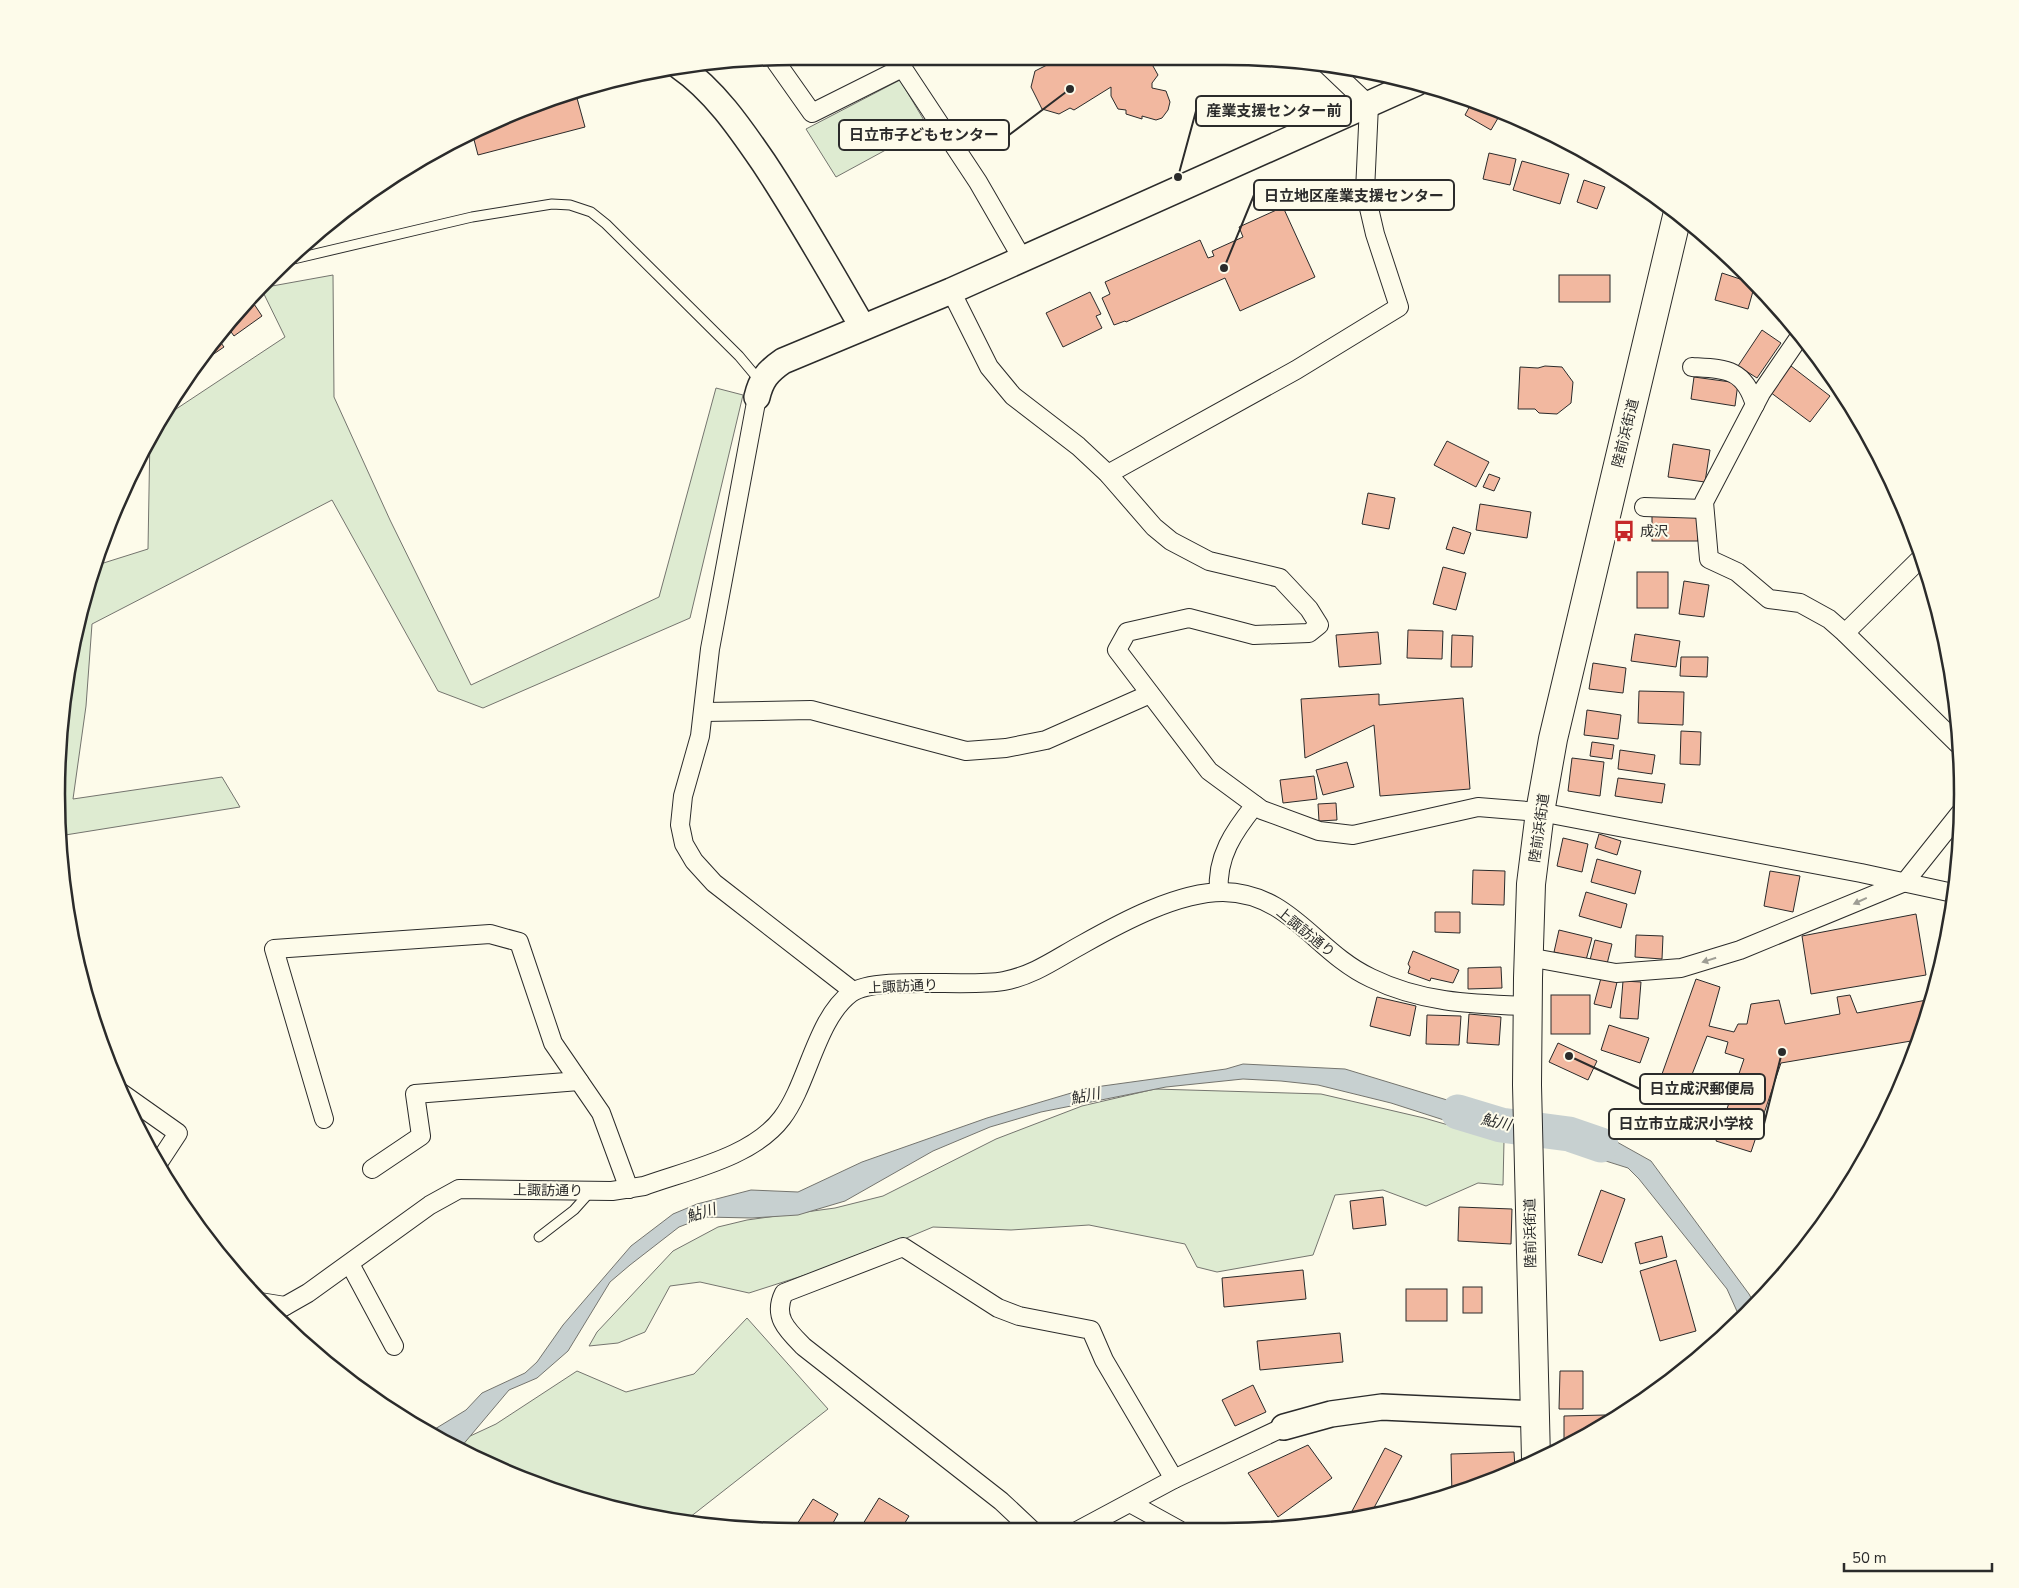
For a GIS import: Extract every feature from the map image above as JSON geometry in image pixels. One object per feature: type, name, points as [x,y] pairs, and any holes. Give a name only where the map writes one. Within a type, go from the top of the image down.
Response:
[{"type":"highway","name":"陸前浜街道","points":[[1536,1453],[1527,1085],[1527,1006],[1531,884],[1540,812],[1555,729],[1676,221]]},
{"type":"street","points":[[779,66],[812,114],[898,65]]},
{"type":"street","points":[[901,65],[978,182],[1023,260]]},
{"type":"street","points":[[689,73],[712,94],[745,135],[791,204],[862,326]]},
{"type":"street","points":[[1108,474],[1296,370],[1399,307],[1375,234],[1365,191],[1369,105],[1336,74]]},
{"type":"street","points":[[853,991],[714,883],[694,861],[684,844],[680,825],[684,796],[700,736],[710,649],[759,389],[770,370],[783,361],[862,326],[951,292],[1369,105],[1403,87]]},
{"type":"street","points":[[951,292],[989,367],[1013,396],[1078,446],[1108,474],[1154,527],[1171,541],[1209,561],[1280,578],[1309,609],[1319,625],[1309,632],[1254,635],[1190,618],[1127,632],[1117,650],[1209,772],[1262,810],[1319,831],[1353,835],[1478,807],[1540,812],[1948,892]]},
{"type":"street","points":[[1796,342],[1755,405],[1704,502],[1709,559],[1737,572],[1769,599],[1800,602],[1829,619],[1845,632],[1951,737]]},
{"type":"street","points":[[1692,367],[1722,369],[1735,373],[1745,382],[1755,405]]},
{"type":"street","points":[[1644,507],[1704,509]]},
{"type":"street","points":[[1845,632],[1916,563]]},
{"type":"street","points":[[704,712],[811,710],[966,751],[1006,748],[1046,740],[1150,694]]},
{"type":"street","points":[[1220,892],[1218,876],[1223,855],[1235,828],[1255,805]]},
{"type":"street","points":[[1528,957],[1616,973],[1681,968],[1740,950],[1905,882],[1953,822]]},
{"type":"street","name":"上諏訪通り","points":[[279,1309],[350,1264],[430,1205],[459,1189],[592,1191],[628,1189],[644,1186],[733,1154],[751,1145],[767,1134],[781,1120],[794,1099],[831,1017],[843,1000],[853,991],[865,986],[886,984],[1005,981],[1038,971],[1084,944],[1175,901],[1197,895],[1220,892],[1239,893],[1265,900],[1290,915],[1342,960],[1370,978],[1416,996],[1444,1002],[1527,1006]]},
{"type":"street","points":[[324,1119],[274,949],[490,934],[519,942],[553,1043],[601,1113],[628,1189]]},
{"type":"street","points":[[372,1169],[421,1136],[415,1094],[579,1081]]},
{"type":"street","points":[[133,1101],[178,1133],[162,1157]]},
{"type":"street","points":[[1024,1523],[1001,1502],[804,1347],[784,1327],[780,1316],[780,1303],[784,1294],[797,1287],[903,1248],[998,1308],[1019,1316],[1091,1330],[1104,1360],[1174,1479]]},
{"type":"street","points":[[350,1264],[394,1346]]},
{"type":"street","points":[[1092,1523],[1174,1479],[1284,1427],[1331,1414],[1382,1407],[1534,1414]]},
{"type":"street","points":[[1130,1503],[1166,1523]]},
{"type":"lane","points":[[302,257],[472,217],[552,204],[570,205],[591,212],[606,224],[739,356],[759,389]]},
{"type":"lane","points":[[539,1237],[574,1210],[592,1191]]},
{"type":"green space","points":[[900,80],[928,127],[836,177],[806,129]]},
{"type":"green space","points":[[333,275],[334,397],[390,520],[471,685],[659,597],[716,388],[743,395],[690,618],[483,708],[438,691],[332,500],[92,624],[86,706],[73,799],[222,777],[240,807],[67,835],[65,794],[71,699],[90,605],[103,563],[148,549],[150,454],[175,410],[285,337],[264,294],[272,286]]},
{"type":"green space","points":[[1155,1089],[1321,1094],[1424,1118],[1504,1141],[1503,1185],[1478,1183],[1426,1206],[1383,1190],[1335,1195],[1313,1255],[1217,1272],[1197,1267],[1185,1244],[1089,1225],[1011,1230],[933,1227],[861,1257],[749,1293],[700,1282],[670,1286],[645,1332],[618,1343],[589,1346],[597,1332],[673,1251],[718,1227],[747,1220],[835,1208],[883,1196],[996,1139],[1082,1106]]},
{"type":"green space","points":[[747,1318],[828,1409],[692,1516],[605,1498],[560,1484],[515,1468],[459,1441],[496,1424],[577,1371],[626,1392],[694,1374]]},
{"type":"water","points":[[1243,1064],[1345,1069],[1503,1117],[1503,1139],[1391,1103],[1318,1085],[1281,1081],[1243,1079],[1166,1087],[1041,1112],[990,1127],[933,1151],[845,1201],[798,1215],[752,1218],[705,1217],[679,1227],[610,1282],[568,1351],[537,1378],[509,1390],[464,1444],[436,1429],[466,1410],[482,1393],[525,1373],[537,1362],[563,1325],[631,1246],[673,1214],[697,1204],[751,1190],[798,1192],[862,1162],[987,1118],[1088,1088],[1226,1069]]},
{"type":"water","points":[[1555,1121],[1590,1127],[1651,1161],[1751,1298],[1737,1312],[1727,1289],[1639,1179],[1628,1168],[1555,1145]]},
{"type":"building","points":[[1047,65],[1152,65],[1158,75],[1152,83],[1152,88],[1166,91],[1170,102],[1168,110],[1162,118],[1156,120],[1142,116],[1142,119],[1126,114],[1126,110],[1118,109],[1111,96],[1111,87],[1074,110],[1070,108],[1059,114],[1042,109],[1031,87],[1035,71]]},
{"type":"building","points":[[577,99],[585,127],[478,155],[474,139],[515,120]]},
{"type":"building","points":[[1469,108],[1498,118],[1491,130],[1465,115]]},
{"type":"building","points":[[1489,153],[1516,159],[1510,185],[1483,179]]},
{"type":"building","points":[[1522,161],[1569,174],[1560,204],[1513,190]]},
{"type":"building","points":[[1584,180],[1605,187],[1597,209],[1577,202]]},
{"type":"building","points":[[1283,207],[1315,277],[1240,311],[1225,278],[1126,322],[1114,325],[1102,298],[1110,294],[1105,282],[1200,240],[1208,258],[1214,256],[1212,251],[1243,237],[1239,227]]},
{"type":"building","points":[[1722,273],[1740,279],[1753,292],[1748,309],[1715,300]]},
{"type":"building","points":[[1559,275],[1610,275],[1610,302],[1559,302]]},
{"type":"building","points":[[1090,292],[1101,314],[1096,316],[1102,328],[1063,347],[1046,313]]},
{"type":"building","points":[[254,304],[262,316],[234,336],[231,332]]},
{"type":"building","points":[[1762,330],[1781,343],[1757,378],[1738,366]]},
{"type":"building","points":[[221,343],[224,347],[213,355]]},
{"type":"building","points":[[1545,366],[1562,367],[1573,382],[1571,403],[1557,414],[1539,413],[1535,409],[1518,409],[1520,367],[1538,368]]},
{"type":"building","points":[[1791,366],[1830,396],[1810,422],[1770,392]]},
{"type":"building","points":[[1694,377],[1738,383],[1735,406],[1691,399]]},
{"type":"building","points":[[1447,441],[1489,462],[1476,487],[1434,465]]},
{"type":"building","points":[[1673,444],[1710,450],[1705,482],[1668,477]]},
{"type":"building","points":[[1489,474],[1500,478],[1494,491],[1483,487]]},
{"type":"building","points":[[1368,493],[1395,498],[1389,529],[1362,524]]},
{"type":"building","points":[[1480,504],[1531,512],[1527,538],[1476,530]]},
{"type":"building","points":[[1652,513],[1698,513],[1698,541],[1652,541]]},
{"type":"building","points":[[1453,527],[1471,533],[1464,554],[1446,549]]},
{"type":"building","points":[[1443,567],[1466,573],[1456,610],[1433,604]]},
{"type":"building","points":[[1637,572],[1668,572],[1668,608],[1637,608]]},
{"type":"building","points":[[1684,581],[1709,585],[1704,617],[1679,614]]},
{"type":"building","points":[[1408,630],[1443,631],[1442,659],[1407,658]]},
{"type":"building","points":[[1378,632],[1381,664],[1339,667],[1336,635]]},
{"type":"building","points":[[1635,634],[1680,641],[1676,667],[1631,661]]},
{"type":"building","points":[[1452,635],[1473,636],[1472,667],[1451,667]]},
{"type":"building","points":[[1681,657],[1708,657],[1707,677],[1680,676]]},
{"type":"building","points":[[1593,663],[1626,668],[1623,693],[1589,689]]},
{"type":"building","points":[[1639,691],[1684,692],[1683,725],[1638,723]]},
{"type":"building","points":[[1379,694],[1379,705],[1463,698],[1470,789],[1380,796],[1374,725],[1305,758],[1301,699]]},
{"type":"building","points":[[1587,710],[1621,715],[1618,739],[1584,735]]},
{"type":"building","points":[[1681,731],[1701,732],[1700,765],[1680,764]]},
{"type":"building","points":[[1592,742],[1614,745],[1612,759],[1590,756]]},
{"type":"building","points":[[1620,750],[1655,755],[1652,774],[1618,769]]},
{"type":"building","points":[[1572,758],[1604,762],[1600,796],[1568,791]]},
{"type":"building","points":[[1347,762],[1354,787],[1323,795],[1316,770]]},
{"type":"building","points":[[1314,776],[1317,799],[1283,803],[1280,780]]},
{"type":"building","points":[[1618,778],[1665,784],[1662,803],[1615,796]]},
{"type":"building","points":[[1336,803],[1337,820],[1319,821],[1318,804]]},
{"type":"building","points":[[1599,834],[1621,841],[1617,855],[1595,848]]},
{"type":"building","points":[[1563,838],[1588,844],[1582,872],[1557,866]]},
{"type":"building","points":[[1597,859],[1641,871],[1635,894],[1591,882]]},
{"type":"building","points":[[1473,870],[1505,871],[1504,905],[1472,904]]},
{"type":"building","points":[[1770,871],[1800,876],[1793,912],[1764,906]]},
{"type":"building","points":[[1586,892],[1627,904],[1621,928],[1579,916]]},
{"type":"building","points":[[1435,912],[1460,912],[1460,933],[1435,932]]},
{"type":"building","points":[[1916,914],[1926,975],[1811,994],[1802,936]]},
{"type":"building","points":[[1559,930],[1592,938],[1586,960],[1554,952]]},
{"type":"building","points":[[1636,935],[1663,936],[1662,959],[1635,957]]},
{"type":"building","points":[[1595,940],[1612,944],[1607,964],[1590,960]]},
{"type":"building","points":[[1413,951],[1459,970],[1453,983],[1431,978],[1430,981],[1408,973],[1410,967],[1408,964]]},
{"type":"building","points":[[1501,967],[1502,988],[1468,989],[1468,968]]},
{"type":"building","points":[[1601,978],[1617,982],[1611,1008],[1594,1004]]},
{"type":"building","points":[[1696,979],[1720,987],[1709,1026],[1734,1032],[1738,1024],[1747,1024],[1751,1004],[1779,1000],[1785,1024],[1840,1014],[1837,997],[1850,995],[1857,1013],[1924,1001],[1910,1041],[1781,1063],[1751,1152],[1716,1141],[1744,1059],[1725,1053],[1728,1042],[1707,1036],[1684,1095],[1657,1088]]},
{"type":"building","points":[[1623,981],[1641,982],[1638,1019],[1620,1018]]},
{"type":"building","points":[[1551,995],[1590,995],[1590,1034],[1551,1034]]},
{"type":"building","points":[[1377,997],[1416,1006],[1410,1036],[1370,1026]]},
{"type":"building","points":[[1469,1014],[1501,1017],[1499,1045],[1467,1043]]},
{"type":"building","points":[[1427,1015],[1461,1016],[1459,1045],[1426,1044]]},
{"type":"building","points":[[1609,1025],[1649,1038],[1640,1063],[1601,1050]]},
{"type":"building","points":[[1558,1043],[1597,1061],[1588,1080],[1549,1062]]},
{"type":"building","points":[[1601,1190],[1625,1199],[1602,1263],[1578,1255]]},
{"type":"building","points":[[1383,1197],[1386,1225],[1353,1229],[1350,1201]]},
{"type":"building","points":[[1459,1207],[1512,1209],[1511,1244],[1458,1241]]},
{"type":"building","points":[[1662,1236],[1667,1257],[1640,1264],[1635,1243]]},
{"type":"building","points":[[1676,1260],[1696,1331],[1660,1341],[1640,1271]]},
{"type":"building","points":[[1303,1270],[1306,1299],[1224,1307],[1222,1278]]},
{"type":"building","points":[[1463,1287],[1482,1287],[1482,1313],[1463,1313]]},
{"type":"building","points":[[1406,1289],[1447,1289],[1447,1321],[1406,1321]]},
{"type":"building","points":[[1340,1333],[1343,1362],[1260,1370],[1257,1341]]},
{"type":"building","points":[[1560,1371],[1583,1371],[1583,1409],[1559,1409]]},
{"type":"building","points":[[1253,1385],[1266,1412],[1235,1426],[1222,1400]]},
{"type":"building","points":[[1605,1415],[1564,1439],[1564,1416]]},
{"type":"building","points":[[1308,1445],[1332,1478],[1278,1517],[1248,1473]]},
{"type":"building","points":[[1385,1448],[1402,1456],[1374,1507],[1352,1512]]},
{"type":"building","points":[[1514,1452],[1515,1463],[1452,1486],[1451,1454]]},
{"type":"building","points":[[879,1498],[909,1516],[905,1523],[864,1523]]},
{"type":"building","points":[[813,1499],[838,1514],[833,1523],[798,1523]]},
{"type":"waterway","name":"鮎川","points":[[1458,1112],[1501,1125],[1569,1134],[1601,1145]]},
{"type":"place","name":"日立市子どもセンター","points":[[1070,89]]},
{"type":"place","name":"産業支援センター前","points":[[1178,177]]},
{"type":"place","name":"日立地区産業支援センター","points":[[1224,268]]},
{"type":"place","name":"成沢","points":[[1624,531]]},
{"type":"place","name":"日立市立成沢小学校","points":[[1782,1052]]},
{"type":"place","name":"日立成沢郵便局","points":[[1569,1056]]}]
